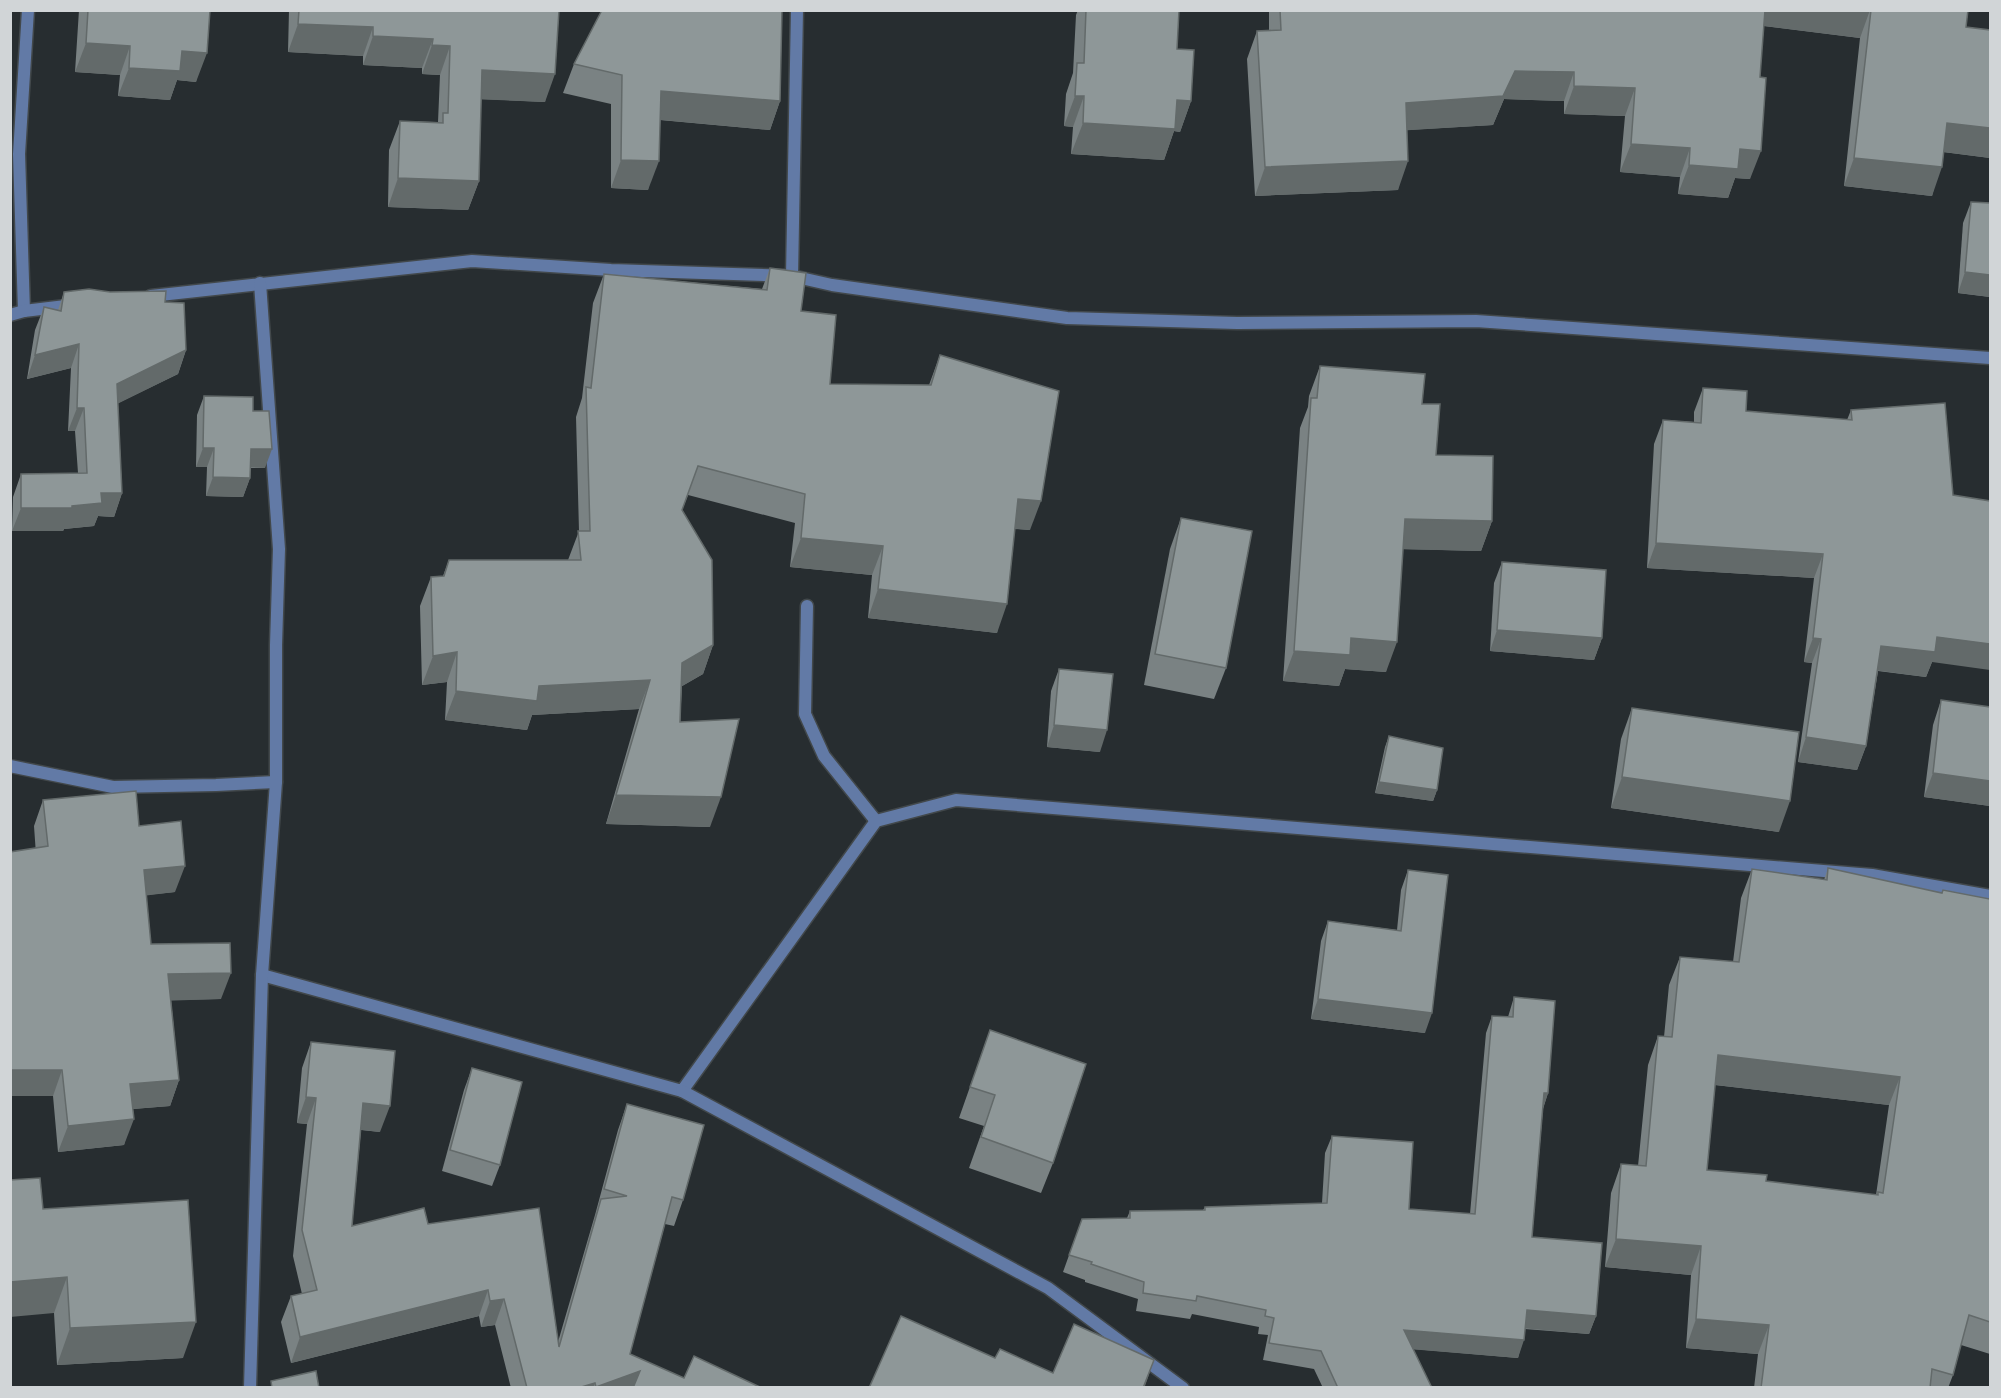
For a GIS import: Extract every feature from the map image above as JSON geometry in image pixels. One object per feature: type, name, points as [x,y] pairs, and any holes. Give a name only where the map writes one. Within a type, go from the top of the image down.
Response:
[{"type":"street","points":[[24,311],[19,154],[28,10]]},
{"type":"street","points":[[792,276],[797,10]]},
{"type":"street","points":[[142,297],[472,261],[611,270],[792,276],[832,285],[1067,318],[1237,323],[1476,321],[1990,358]]},
{"type":"street","points":[[250,1388],[262,975],[276,782],[279,549],[260,283]]},
{"type":"street","points":[[10,315],[24,311],[83,304]]},
{"type":"street","points":[[807,606],[805,714],[824,756],[876,821]]},
{"type":"street","points":[[10,766],[113,787],[276,782]]},
{"type":"street","points":[[682,1091],[876,821],[956,800],[1872,875],[1990,896]]},
{"type":"street","points":[[262,975],[682,1091],[1048,1288],[1183,1388]]},
{"type":"building","points":[[88,10],[210,10],[207,53],[182,51],[180,71],[129,68],[130,46],[86,43]]},
{"type":"building","points":[[299,10],[559,10],[555,74],[482,70],[479,181],[398,178],[400,121],[443,123],[443,113],[448,113],[450,46],[432,45],[433,39],[373,36],[373,27],[298,24]]},
{"type":"building","points":[[602,10],[782,10],[780,101],[661,91],[659,161],[621,160],[622,75],[574,64]]},
{"type":"building","points":[[1086,10],[1179,10],[1177,49],[1194,50],[1191,101],[1177,100],[1175,129],[1083,123],[1084,96],[1075,96],[1077,63],[1084,63]]},
{"type":"building","points":[[1280,10],[1765,10],[1760,77],[1766,78],[1761,151],[1740,149],[1738,169],[1689,165],[1690,148],[1631,144],[1635,88],[1574,86],[1574,72],[1515,71],[1503,96],[1406,103],[1408,161],[1265,167],[1257,31],[1281,30]]},
{"type":"building","points":[[1871,10],[1968,10],[1966,27],[1990,30],[1990,128],[1947,123],[1942,167],[1854,158]]},
{"type":"building","points":[[1971,202],[1990,203],[1990,275],[1965,272]]},
{"type":"building","points":[[770,268],[806,273],[801,311],[836,315],[830,384],[931,385],[940,355],[1059,391],[1041,501],[1018,499],[1007,604],[878,589],[883,546],[801,538],[805,494],[698,466],[682,510],[712,560],[713,645],[682,663],[680,722],[739,719],[721,797],[616,795],[650,680],[539,686],[537,701],[456,691],[457,652],[433,656],[431,577],[444,576],[449,560],[581,560],[578,531],[590,531],[586,387],[591,388],[604,274],[767,290]]},
{"type":"building","points":[[89,289],[110,292],[166,291],[165,302],[184,303],[186,350],[117,384],[122,493],[101,493],[102,503],[72,506],[72,508],[21,508],[21,474],[87,473],[84,408],[77,408],[79,344],[35,355],[44,307],[61,311],[64,292]]},
{"type":"building","points":[[1320,366],[1425,374],[1422,404],[1440,404],[1436,455],[1493,456],[1492,521],[1405,519],[1397,642],[1351,638],[1350,655],[1294,651],[1311,398],[1317,398]]},
{"type":"building","points":[[1703,388],[1747,391],[1746,411],[1852,420],[1851,410],[1945,403],[1953,495],[1990,501],[1990,644],[1937,637],[1935,652],[1881,646],[1866,746],[1806,737],[1821,639],[1813,638],[1823,554],[1656,543],[1663,420],[1701,423]]},
{"type":"building","points":[[204,396],[253,397],[253,411],[269,411],[272,449],[251,449],[250,478],[213,477],[214,448],[203,448]]},
{"type":"building","points":[[1181,518],[1252,531],[1226,668],[1155,654]]},
{"type":"building","points":[[1502,562],[1606,570],[1602,638],[1497,630]]},
{"type":"building","points":[[1059,669],[1113,674],[1107,730],[1054,725]]},
{"type":"building","points":[[1941,700],[1990,707],[1990,781],[1933,773]]},
{"type":"building","points":[[1632,708],[1799,732],[1790,801],[1622,777]]},
{"type":"building","points":[[1389,736],[1443,748],[1437,790],[1379,782]]},
{"type":"building","points":[[136,791],[139,826],[181,821],[185,866],[144,870],[151,944],[230,943],[231,973],[168,974],[179,1080],[130,1084],[134,1119],[68,1126],[62,1070],[10,1070],[10,852],[48,846],[43,800]]},
{"type":"building","points":[[1828,868],[1942,893],[1943,890],[1990,899],[1990,1322],[1969,1315],[1953,1375],[1932,1369],[1930,1388],[1761,1388],[1769,1325],[1696,1319],[1701,1246],[1616,1239],[1621,1164],[1646,1166],[1658,1036],[1672,1037],[1680,957],[1739,962],[1752,869],[1827,880]],"holes":[[[1718,1055],[1900,1077],[1883,1193],[1878,1192],[1878,1195],[1766,1181],[1767,1175],[1707,1170]]]},
{"type":"building","points":[[1408,870],[1448,875],[1432,1013],[1318,999],[1328,921],[1401,931]]},
{"type":"building","points":[[1514,997],[1555,1001],[1548,1093],[1544,1093],[1532,1237],[1602,1243],[1596,1316],[1527,1310],[1524,1340],[1404,1330],[1432,1388],[1338,1388],[1321,1351],[1269,1343],[1274,1318],[1265,1316],[1266,1310],[1197,1296],[1196,1301],[1143,1293],[1144,1282],[1069,1255],[1082,1219],[1130,1218],[1130,1211],[1205,1210],[1205,1207],[1327,1203],[1332,1136],[1413,1142],[1409,1209],[1475,1214],[1492,1016],[1513,1017]]},
{"type":"building","points":[[990,1030],[1086,1064],[1053,1163],[981,1137],[995,1095],[970,1087]]},
{"type":"building","points":[[311,1042],[395,1051],[390,1106],[363,1103],[352,1226],[424,1208],[428,1224],[539,1208],[559,1347],[601,1199],[627,1196],[604,1189],[627,1104],[704,1125],[683,1200],[672,1197],[630,1354],[684,1378],[694,1356],[762,1388],[633,1388],[640,1371],[596,1387],[595,1383],[578,1388],[527,1388],[504,1299],[490,1301],[488,1290],[300,1337],[291,1296],[317,1290],[302,1230],[316,1098],[306,1097]]},
{"type":"building","points":[[472,1068],[522,1082],[500,1165],[450,1150]]},
{"type":"building","points":[[40,1178],[43,1209],[188,1200],[196,1322],[70,1328],[67,1277],[10,1282],[10,1180]]},
{"type":"building","points":[[901,1316],[995,1358],[1000,1349],[1053,1373],[1074,1324],[1154,1360],[1143,1388],[869,1388]]},
{"type":"building","points":[[316,1371],[319,1388],[272,1388],[271,1381]]}]
